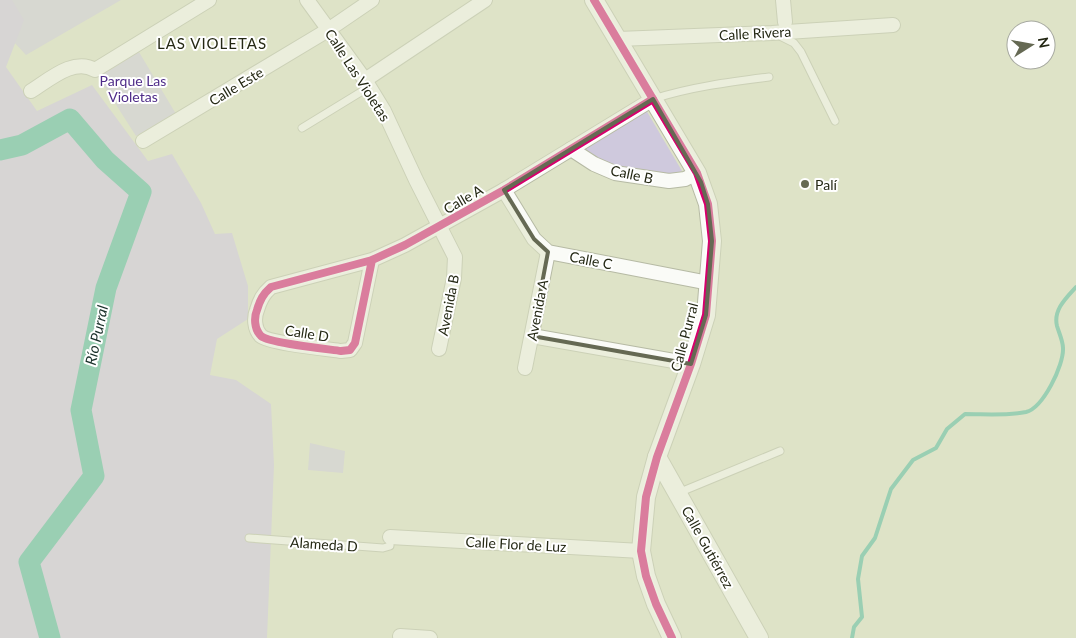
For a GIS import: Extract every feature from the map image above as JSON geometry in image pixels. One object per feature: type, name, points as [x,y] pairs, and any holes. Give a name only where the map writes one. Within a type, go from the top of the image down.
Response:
[{"type":"street","points":[[31,91],[68,69],[83,66],[95,70],[209,0]]},
{"type":"street","name":"Calle Las Violetas","points":[[307,0],[384,111],[416,180]]},
{"type":"street","name":"Calle Este","points":[[143,141],[328,30],[372,0]]},
{"type":"street","points":[[367,84],[485,0]]},
{"type":"street","name":"Calle Purral","points":[[594,0],[696,173],[708,204],[712,241],[706,315],[692,364],[657,456],[646,498],[641,551],[646,576],[656,604],[672,638]]},
{"type":"street","points":[[784,0],[785,22]]},
{"type":"street","name":"Calle Rivera","points":[[618,39],[893,25]]},
{"type":"street","name":"Calle A","points":[[261,336],[256,329],[254,317],[262,296],[271,287],[372,260],[440,227],[571,150],[652,99]]},
{"type":"street","name":"Calle B","points":[[571,150],[594,164],[615,173],[669,182],[685,179],[696,173]]},
{"type":"street","name":"Avenida B","points":[[416,180],[455,256],[455,266],[439,349]]},
{"type":"street","points":[[504,190],[534,240],[548,252]]},
{"type":"street","name":"Calle C","points":[[548,252],[709,283]]},
{"type":"street","name":"Avenida A","points":[[525,368],[548,252]]},
{"type":"street","name":"Calle D","points":[[261,336],[272,340],[341,351],[350,350],[355,343],[372,260]]},
{"type":"street","points":[[532,336],[692,364]]},
{"type":"street","name":"Calle Gutiérrez","points":[[657,456],[754,635]]},
{"type":"street","name":"Calle Flor de Luz","points":[[390,537],[641,551]]},
{"type":"street","points":[[400,636],[430,638]]},
{"type":"lane","points":[[772,32],[794,43],[801,52],[835,121]]},
{"type":"lane","points":[[652,99],[718,83],[769,77]]},
{"type":"lane","points":[[302,128],[367,84]]},
{"type":"lane","points":[[677,493],[780,451]]},
{"type":"lane","name":"Alameda D","points":[[249,538],[383,548],[390,546],[390,537]]},
{"type":"highlighted area","points":[[653,99],[701,182],[708,204],[712,241],[706,315],[691,364],[532,336],[548,252],[534,239],[504,190]]},
{"type":"green space","points":[[0,0],[121,0],[26,55],[0,27]]},
{"type":"green space","name":"Parque Las Violetas","points":[[139,52],[176,114],[136,136],[97,75]]},
{"type":"green space","points":[[646,110],[682,171],[667,177],[595,162],[581,149]]},
{"type":"green space","points":[[310,443],[345,451],[343,473],[308,470]]},
{"type":"shaded area","points":[[0,0],[12,0],[24,20],[6,67],[37,111],[92,85],[148,161],[172,154],[201,203],[215,234],[232,233],[248,286],[248,319],[217,339],[210,375],[236,380],[271,404],[274,465],[267,638],[0,638]]},
{"type":"waterway","name":"Río Purral","points":[[0,150],[22,145],[70,119],[105,160],[141,192],[106,288],[81,410],[94,476],[29,562],[50,638]]},
{"type":"waterway","points":[[852,638],[854,627],[862,617],[858,579],[862,556],[875,538],[891,489],[913,460],[936,448],[947,429],[965,414],[1026,412],[1033,409],[1039,403],[1051,385],[1060,365],[1063,345],[1057,326],[1057,315],[1061,305],[1076,287]]},
{"type":"cycle path","points":[[594,0],[697,173],[708,204],[712,241],[706,315],[691,364],[657,457],[646,497],[641,551],[646,576],[656,604],[672,638]]},
{"type":"cycle path","points":[[372,260],[355,343],[350,350],[341,351],[266,339],[257,330],[255,319],[259,303],[271,287],[372,260],[405,245],[504,190],[653,99]]},
{"type":"place","name":"Palí","points":[[805,184]]},
{"type":"district","name":"LAS VIOLETAS","points":[[212,43]]}]
